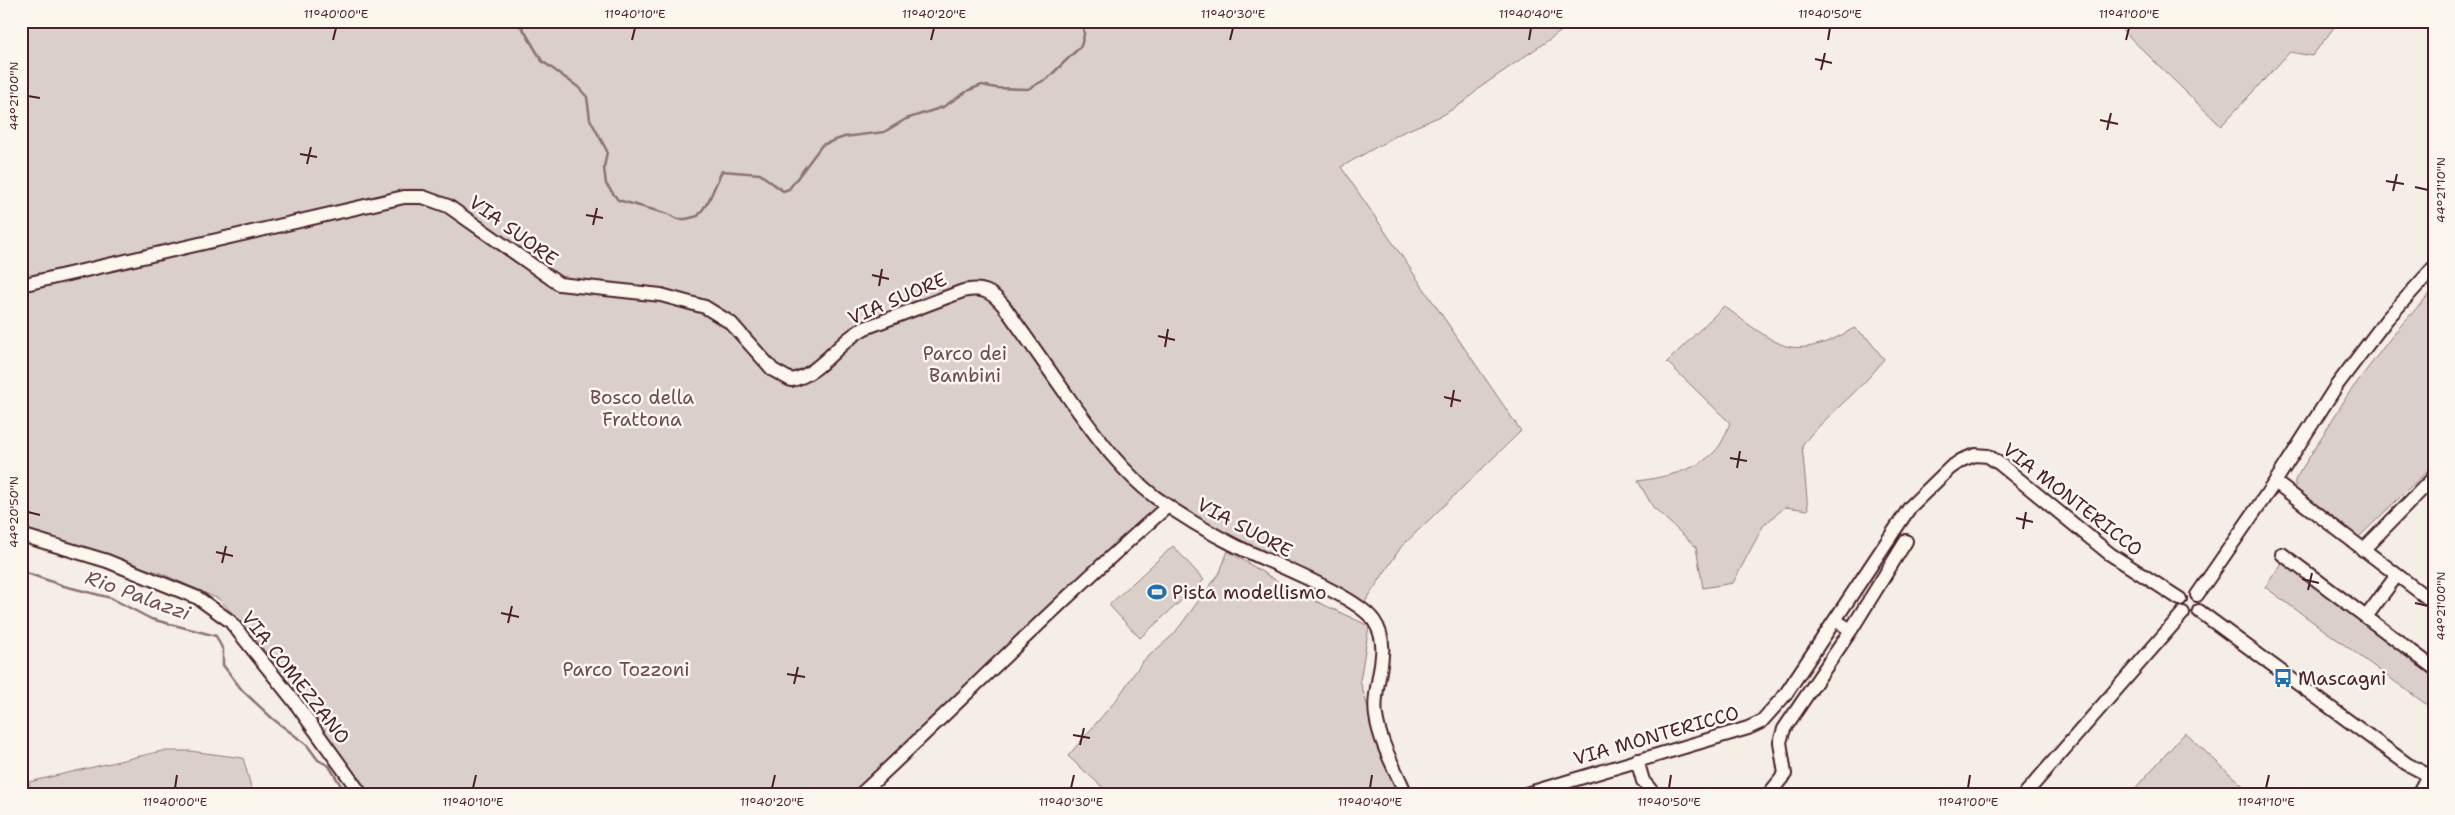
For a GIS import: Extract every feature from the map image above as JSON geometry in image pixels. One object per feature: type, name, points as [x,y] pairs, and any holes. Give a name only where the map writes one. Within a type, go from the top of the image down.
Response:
[{"type":"street","name":"VIA SUORE","points":[[21,285],[404,198],[423,197],[437,201],[457,211],[559,284],[661,295],[687,301],[711,310],[732,323],[777,374],[791,380],[804,376],[848,338],[865,328],[963,291],[982,289],[995,296],[1003,305],[1117,463],[1133,479],[1168,506],[1236,545],[1329,590],[1360,608],[1372,618],[1379,628],[1383,649],[1375,700],[1375,714],[1383,741],[1406,794]]},
{"type":"street","points":[[2197,595],[2275,482],[2337,385],[2387,319],[2434,267]]},
{"type":"street","name":"VIA MONTERICCO","points":[[1526,794],[1717,738],[1761,722],[1784,695],[1836,620],[1910,506],[1950,468],[1975,455],[1988,456],[2000,464],[2110,554],[2180,599]]},
{"type":"street","points":[[2363,550],[2434,477]]},
{"type":"street","points":[[2275,482],[2434,603]]},
{"type":"street","points":[[861,794],[935,725],[1007,653],[1168,506]]},
{"type":"street","name":"VIA COMEZZANO","points":[[21,535],[107,561],[198,598],[230,621],[294,701],[361,794]]},
{"type":"street","points":[[1769,794],[1785,774],[1780,742],[1784,728],[1852,630],[1906,541]]},
{"type":"street","points":[[2282,554],[2434,668]]},
{"type":"street","points":[[2366,617],[2397,575]]},
{"type":"street","points":[[2186,594],[2197,595],[2202,605],[2199,612],[2190,616],[2183,613],[2179,606],[2180,599],[2186,594]]},
{"type":"street","points":[[2199,612],[2407,764],[2427,784]]},
{"type":"street","points":[[2025,794],[2183,613]]},
{"type":"street","points":[[1836,620],[1852,630]]},
{"type":"street","points":[[1637,760],[1643,780],[1654,794]]},
{"type":"green space","name":"Bosco della Frattona","points":[[21,21],[1576,21],[1482,86],[1464,102],[1443,115],[1401,133],[1341,167],[1521,431],[1401,547],[1361,608],[1165,503],[1148,515],[860,794],[367,794],[254,636],[219,599],[158,572],[21,537]]},
{"type":"green space","points":[[2113,21],[2339,21],[2312,56],[2290,52],[2221,126]]},
{"type":"green space","points":[[2434,289],[2434,464],[2359,537],[2295,488],[2295,480],[2349,393],[2396,331]]},
{"type":"green space","points":[[1724,306],[1766,336],[1791,347],[1816,345],[1832,340],[1854,328],[1867,338],[1884,359],[1865,382],[1802,445],[1808,510],[1785,507],[1763,526],[1733,583],[1703,588],[1696,547],[1653,507],[1638,481],[1683,471],[1694,466],[1713,454],[1723,440],[1730,423],[1667,362]]},
{"type":"green space","name":"Pista modellismo","points":[[1173,546],[1204,580],[1140,638],[1109,605]]},
{"type":"green space","points":[[1228,551],[1290,589],[1369,626],[1360,681],[1382,755],[1401,794],[1110,794],[1068,756],[1117,699],[1142,662],[1174,634],[1220,572]]},
{"type":"green space","points":[[2285,559],[2434,670],[2434,710],[2265,587]]},
{"type":"green space","points":[[2185,733],[2252,794],[2130,794]]},
{"type":"green space","points":[[162,751],[190,751],[243,758],[253,794],[32,794],[29,782]]},
{"type":"waterway","points":[[509,21],[522,27],[542,61],[578,87],[587,97],[590,119],[607,151],[604,168],[606,184],[618,200],[668,214],[677,219],[698,216],[708,202],[722,171],[760,174],[783,191],[789,189],[822,145],[844,137],[884,132],[906,119],[943,107],[969,90],[982,85],[996,88],[1028,89],[1048,78],[1081,46],[1084,35],[1083,21]]},
{"type":"waterway","name":"Rio Palazzi","points":[[21,571],[64,586],[111,598],[151,619],[216,636],[223,650],[223,665],[242,690],[273,719],[307,745],[318,760],[329,766],[346,794]]},
{"type":"place","name":"Pista modellismo","points":[[1157,592]]},
{"type":"place","name":"Mascagni","points":[[2283,678]]},
{"type":"park label","name":"Parco dei Bambini","points":[[965,364]]},
{"type":"park label","name":"Parco Tozzoni","points":[[626,669]]}]
